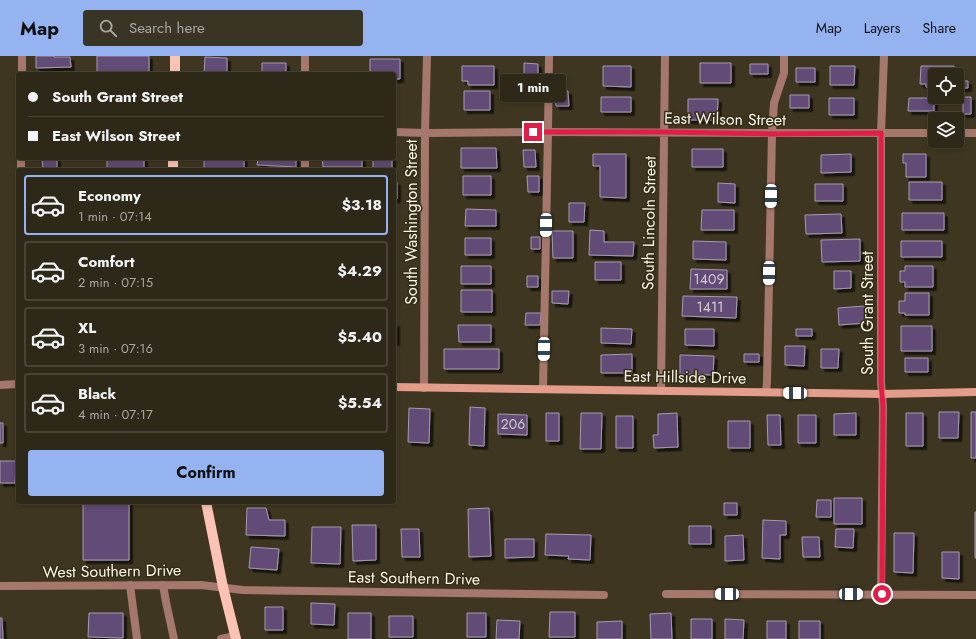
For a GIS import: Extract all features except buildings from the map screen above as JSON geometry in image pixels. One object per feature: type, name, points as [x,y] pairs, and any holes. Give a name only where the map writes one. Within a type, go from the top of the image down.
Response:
[{"type":"main road","points":[[174,72],[175,56]]},
{"type":"main road","name":"East Hillside Drive","points":[[396,387],[882,394],[976,392]]},
{"type":"main road","points":[[206,504],[235,638]]},
{"type":"street","points":[[22,56],[22,72]]},
{"type":"street","points":[[305,56],[305,72]]},
{"type":"street","name":"South Washington Street","points":[[424,388],[425,133],[427,56]]},
{"type":"street","points":[[543,389],[549,56]]},
{"type":"street","name":"South Lincoln Street","points":[[662,391],[665,56]]},
{"type":"street","points":[[766,392],[768,374],[772,134],[774,103],[784,73],[784,56]]},
{"type":"street","name":"South Grant Street","points":[[882,594],[883,406],[881,382],[881,133],[884,56]]},
{"type":"street","name":"East Wilson Street","points":[[396,132],[664,132],[772,134],[928,133]]},
{"type":"street","points":[[964,133],[976,133]]},
{"type":"street","points":[[0,385],[16,384]]},
{"type":"street","points":[[130,585],[137,639]]},
{"type":"street","points":[[163,585],[174,639]]},
{"type":"street","name":"West Southern Drive","points":[[0,586],[201,585],[223,587]]},
{"type":"street","name":"East Southern Drive","points":[[223,587],[244,590],[604,595]]},
{"type":"street","points":[[666,594],[976,595]]},
{"type":"street","points":[[221,639],[235,638]]},
{"type":"route","points":[[533,132],[772,134],[881,133],[881,382],[883,406],[882,594]]}]
